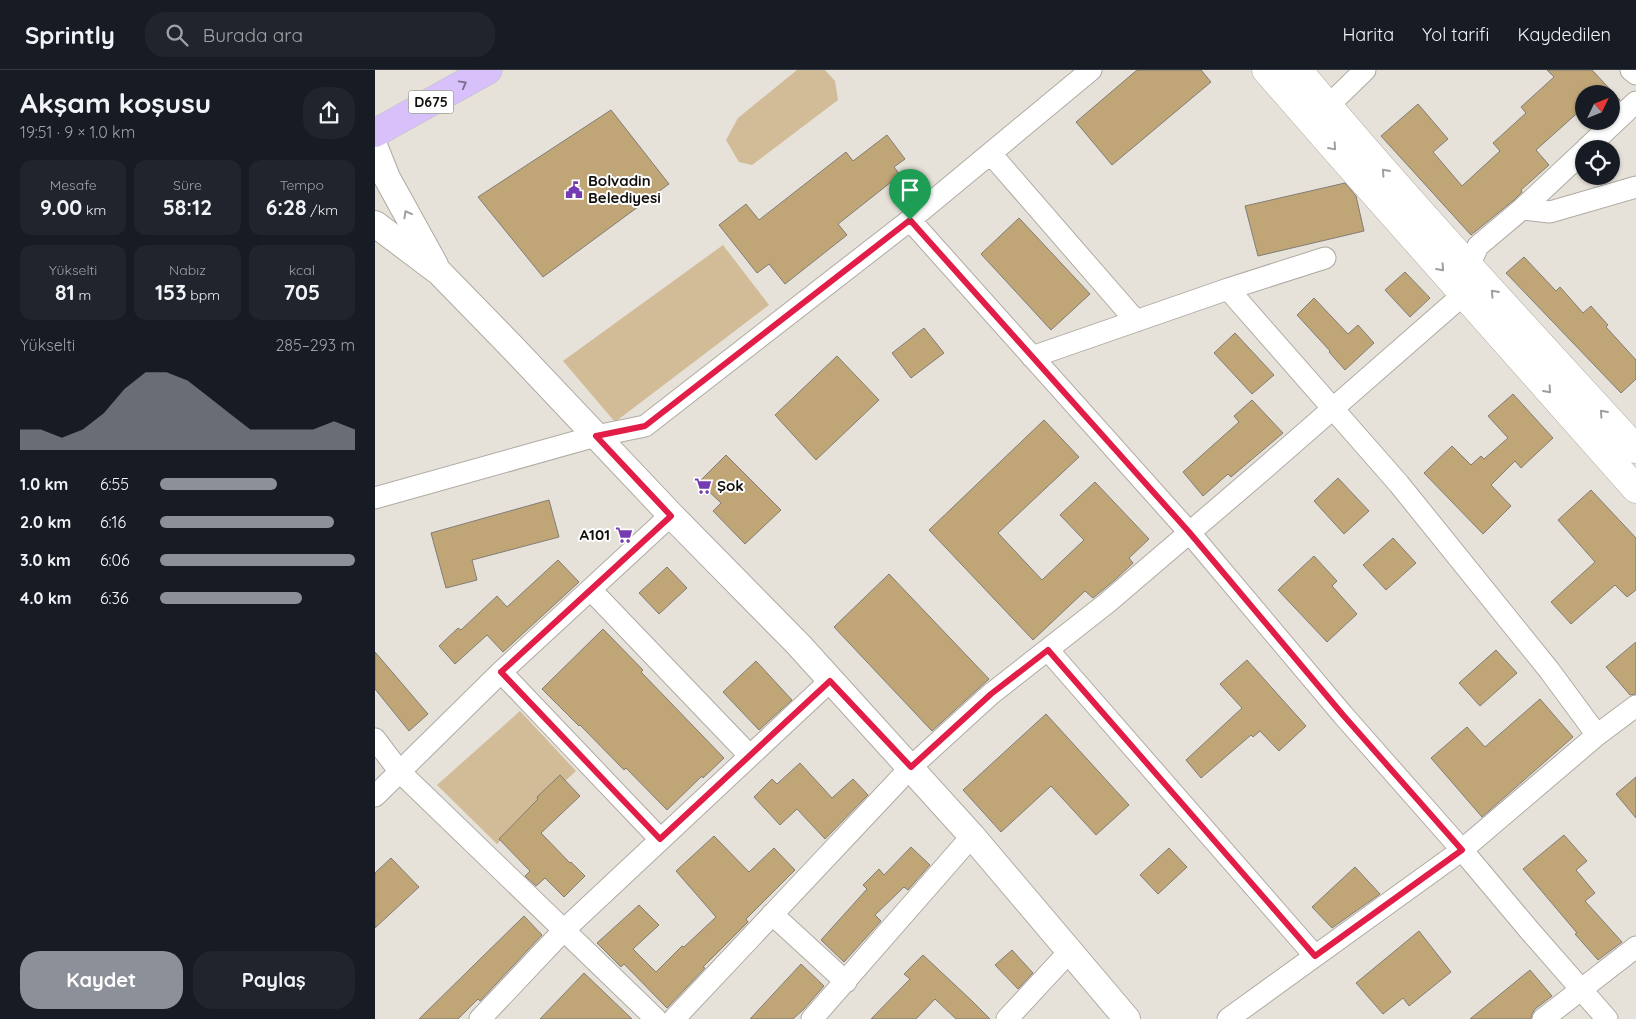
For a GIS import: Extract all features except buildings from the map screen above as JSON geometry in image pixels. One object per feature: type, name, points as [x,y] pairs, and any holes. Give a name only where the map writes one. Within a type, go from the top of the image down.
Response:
[{"type":"highway","name":"D675","points":[[375,133],[488,70]]},
{"type":"main road","points":[[1267,70],[1319,113],[1469,266],[1636,449]]},
{"type":"main road","points":[[1298,70],[1319,113],[1464,294],[1636,489]]},
{"type":"street","points":[[375,498],[596,436],[645,426],[910,220],[1091,70]]},
{"type":"street","points":[[1319,113],[1365,70]]},
{"type":"street","points":[[1631,70],[1636,74]]},
{"type":"street","points":[[1596,140],[1636,102]]},
{"type":"street","points":[[375,148],[387,178],[439,272]]},
{"type":"street","points":[[991,154],[1136,321]]},
{"type":"street","points":[[674,1019],[911,767],[991,694],[1107,603],[1464,294],[1469,266],[1478,246],[1522,209],[1575,159]]},
{"type":"street","points":[[1522,209],[1551,212],[1636,187]]},
{"type":"street","points":[[910,220],[1189,532],[1343,715],[1607,1019]]},
{"type":"street","points":[[375,224],[439,272],[671,516],[798,644],[972,836],[1127,1019]]},
{"type":"street","points":[[1032,357],[1325,258]]},
{"type":"street","points":[[1228,290],[1399,484],[1549,670],[1597,735]]},
{"type":"street","points":[[375,796],[501,672],[671,516]]},
{"type":"street","points":[[591,590],[750,756]]},
{"type":"street","points":[[1048,650],[1315,956]]},
{"type":"street","points":[[501,672],[660,839]]},
{"type":"street","points":[[480,1019],[563,930],[830,681]]},
{"type":"street","points":[[1229,1019],[1462,850],[1597,735],[1636,706]]},
{"type":"street","points":[[375,739],[399,772],[656,1019]]},
{"type":"street","points":[[812,1019],[972,836]]},
{"type":"street","points":[[772,914],[846,982]]},
{"type":"street","points":[[1543,1019],[1636,947]]},
{"type":"street","points":[[1007,1019],[1070,951]]},
{"type":"shaded area","points":[[797,70],[825,70],[835,81],[838,100],[752,165],[739,162],[726,140],[738,118]]},
{"type":"shaded area","points":[[723,245],[769,305],[615,422],[563,361]]},
{"type":"shaded area","points":[[520,711],[576,771],[497,844],[437,785]]},
{"type":"place","name":"Bolvadin Belediyesi","points":[[574,190]]},
{"type":"place","name":"Şok","points":[[703,486]]},
{"type":"place","name":"A101","points":[[624,535]]},
{"type":"route","points":[[910,220],[1189,532],[1343,715],[1462,850],[1315,956],[1048,650],[991,694],[911,767],[830,681],[660,839],[501,672],[671,516],[596,436],[645,426],[910,220]]}]
